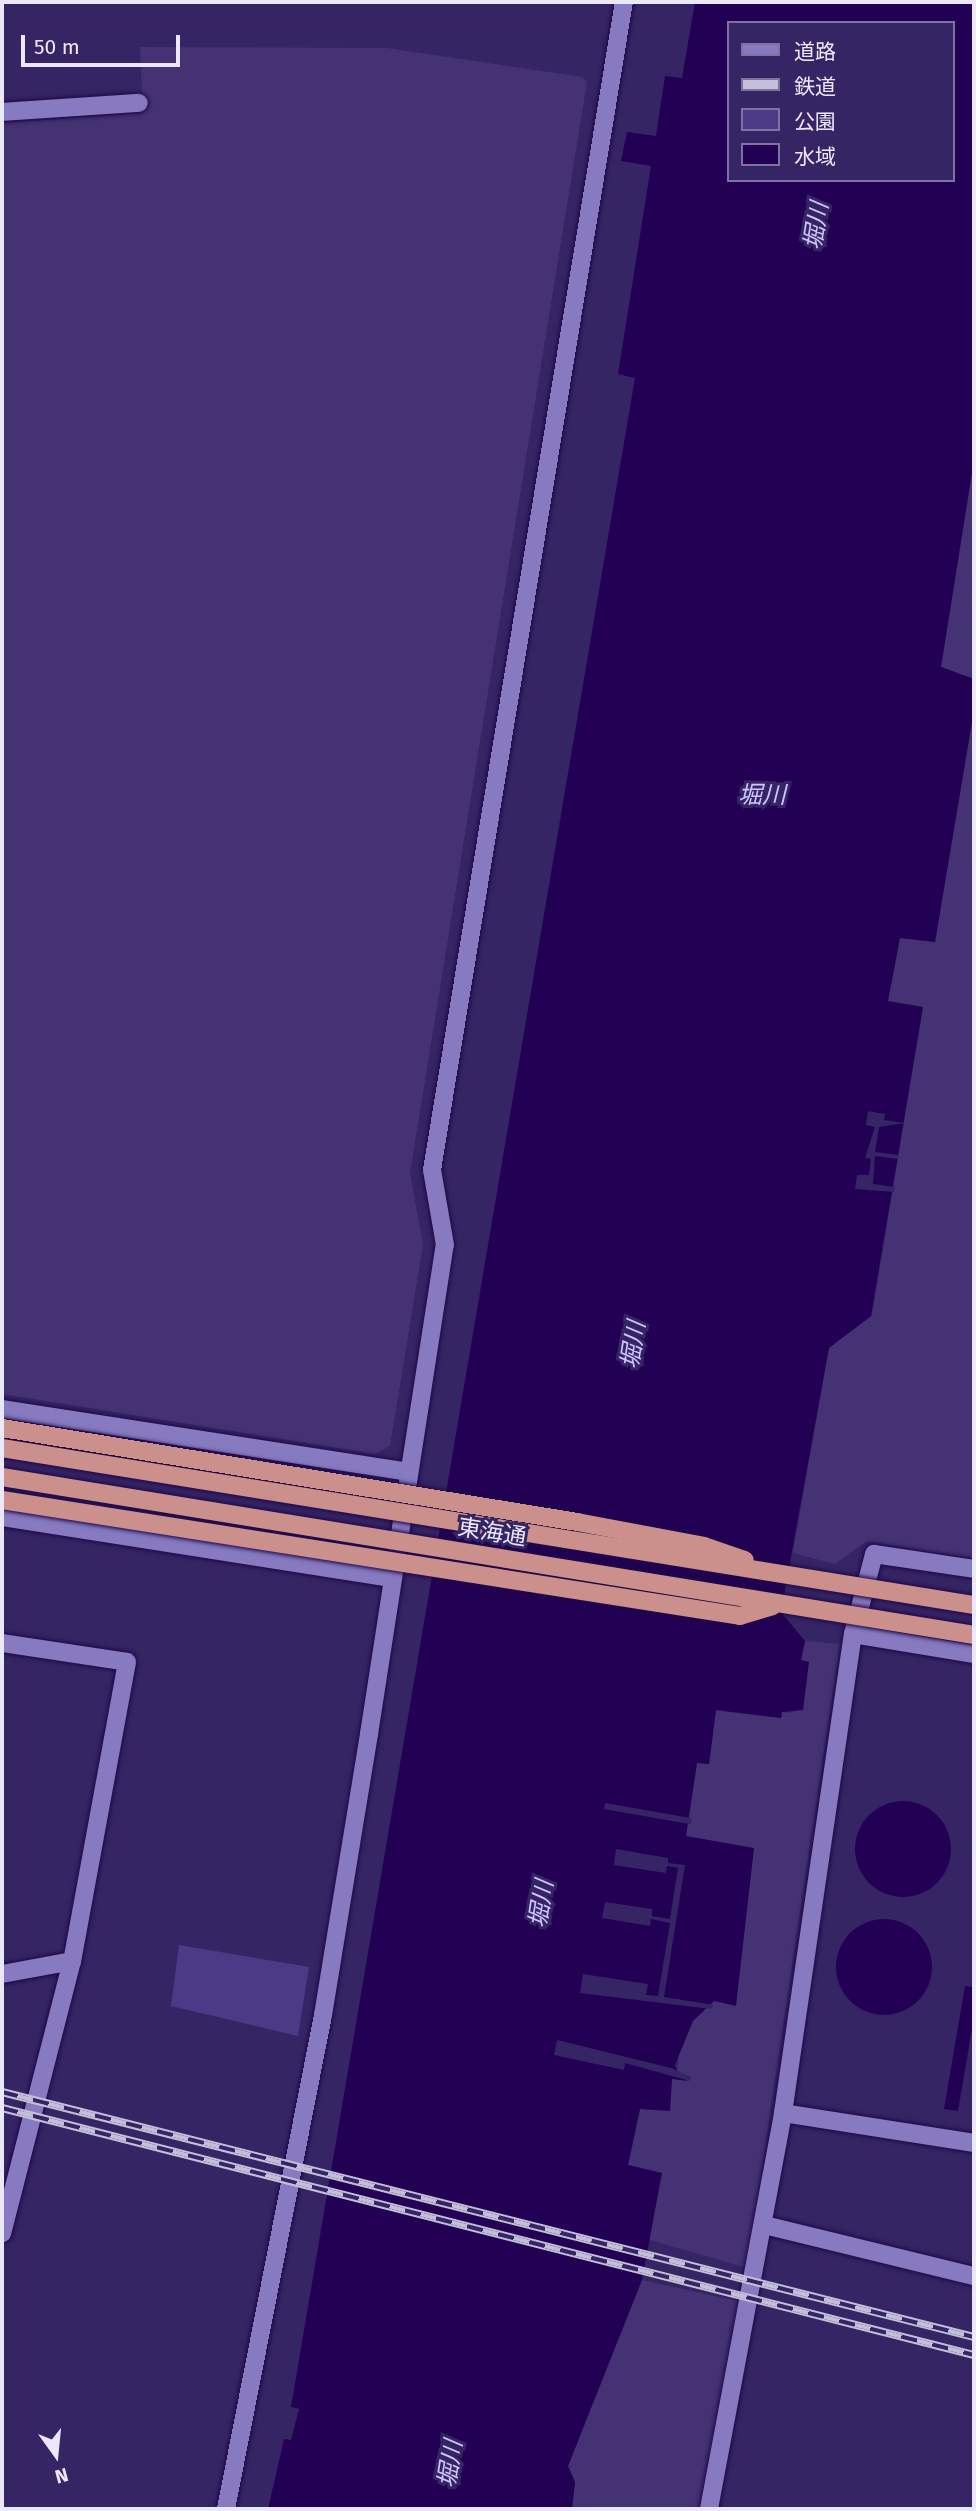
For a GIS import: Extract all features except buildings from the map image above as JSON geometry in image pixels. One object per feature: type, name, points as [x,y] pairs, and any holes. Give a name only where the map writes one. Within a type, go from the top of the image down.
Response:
[{"type":"main road","points":[[2,1428],[590,1524],[704,1546],[790,1576]]},
{"type":"main road","name":"東海通","points":[[2,1448],[974,1605]]},
{"type":"main road","name":"東海通","points":[[2,1477],[974,1635]]},
{"type":"main road","points":[[2,1500],[740,1616],[780,1604]]},
{"type":"street","points":[[226,2509],[323,2015],[445,1245],[432,1170],[624,2]]},
{"type":"street","points":[[2,112],[139,103]]},
{"type":"street","points":[[2,1409],[408,1472]]},
{"type":"street","points":[[2,1517],[392,1578]]},
{"type":"street","points":[[709,2509],[783,2113],[853,1634],[874,1554],[974,1569]]},
{"type":"street","points":[[853,1634],[974,1654]]},
{"type":"street","points":[[2,1643],[127,1662],[72,1961],[2,2233]]},
{"type":"street","points":[[2,1975],[72,1961]]},
{"type":"street","points":[[783,2113],[974,2144]]},
{"type":"street","points":[[764,2225],[974,2276]]},
{"type":"shaded area","points":[[140,47],[387,48],[582,77],[587,82],[410,1173],[423,1245],[390,1446],[375,1454],[2,1394],[2,123],[143,113]]},
{"type":"shaded area","points":[[974,460],[974,679],[941,667]]},
{"type":"shaded area","points":[[974,710],[974,1559],[867,1541],[835,1564],[793,1553],[829,1347],[872,1316],[923,1007],[888,1001],[900,938],[935,942]]},
{"type":"shaded area","points":[[805,1641],[840,1644],[747,2268],[647,2239],[662,2173],[628,2165],[640,2108],[670,2090],[672,2079],[678,2076],[678,2049],[693,2020],[714,2001],[736,2005],[686,1836],[697,1763],[709,1764],[716,1710],[781,1718],[782,1712],[793,1713],[809,1662],[801,1661]]},
{"type":"shaded area","points":[[642,2280],[741,2302],[701,2509],[572,2509],[575,2482],[568,2466]]},
{"type":"green space","points":[[179,1945],[309,1967],[298,2036],[171,2006]]},
{"type":"water","name":"堀川","points":[[695,2],[974,2],[974,460],[941,667],[974,679],[974,710],[935,942],[900,938],[888,1001],[923,1007],[871,1316],[829,1348],[781,1612],[805,1641],[801,1660],[809,1662],[803,1710],[782,1712],[781,1718],[716,1710],[709,1764],[697,1763],[686,1836],[754,1848],[736,2006],[714,2001],[693,2021],[675,2065],[678,2075],[688,2081],[672,2079],[670,2111],[640,2109],[628,2165],[662,2173],[642,2280],[568,2466],[575,2482],[572,2509],[268,2509],[284,2439],[291,2440],[299,2409],[291,2407],[635,378],[618,374],[651,166],[621,161],[627,132],[656,136],[665,76],[682,78]]},
{"type":"water","points":[[903,1801],[921,1805],[937,1815],[947,1831],[951,1849],[947,1867],[937,1883],[921,1893],[903,1897],[885,1893],[869,1883],[859,1867],[855,1849],[859,1831],[869,1815],[885,1805]]},
{"type":"water","points":[[884,1919],[902,1923],[918,1933],[928,1949],[932,1967],[928,1985],[918,2001],[902,2011],[884,2015],[866,2011],[850,2001],[840,1985],[836,1967],[840,1949],[850,1933],[866,1923]]},
{"type":"water","points":[[965,1986],[974,1987],[974,2017],[958,2111],[944,2109]]},
{"type":"pier","points":[[868,1111],[885,1114],[884,1120],[905,1123],[879,1127],[875,1152],[899,1155],[898,1159],[875,1156],[873,1184],[895,1187],[894,1192],[855,1189],[857,1175],[869,1175],[871,1159],[865,1158],[875,1127],[866,1125]]},
{"type":"pier","points":[[605,1803],[692,1818],[691,1824],[604,1809]]},
{"type":"pier","points":[[616,1849],[668,1858],[668,1863],[685,1865],[664,1997],[714,2005],[711,2009],[580,1993],[583,1974],[648,1984],[646,1995],[658,1996],[670,1923],[651,1919],[650,1926],[602,1918],[605,1902],[652,1909],[652,1916],[670,1919],[678,1868],[667,1866],[666,1873],[614,1865]]},
{"type":"pier","points":[[557,2040],[671,2068],[691,2077],[690,2081],[625,2063],[624,2070],[554,2055]]},
{"type":"railway","points":[[2,2092],[974,2337]]},
{"type":"railway","points":[[2,2108],[974,2355]]}]
